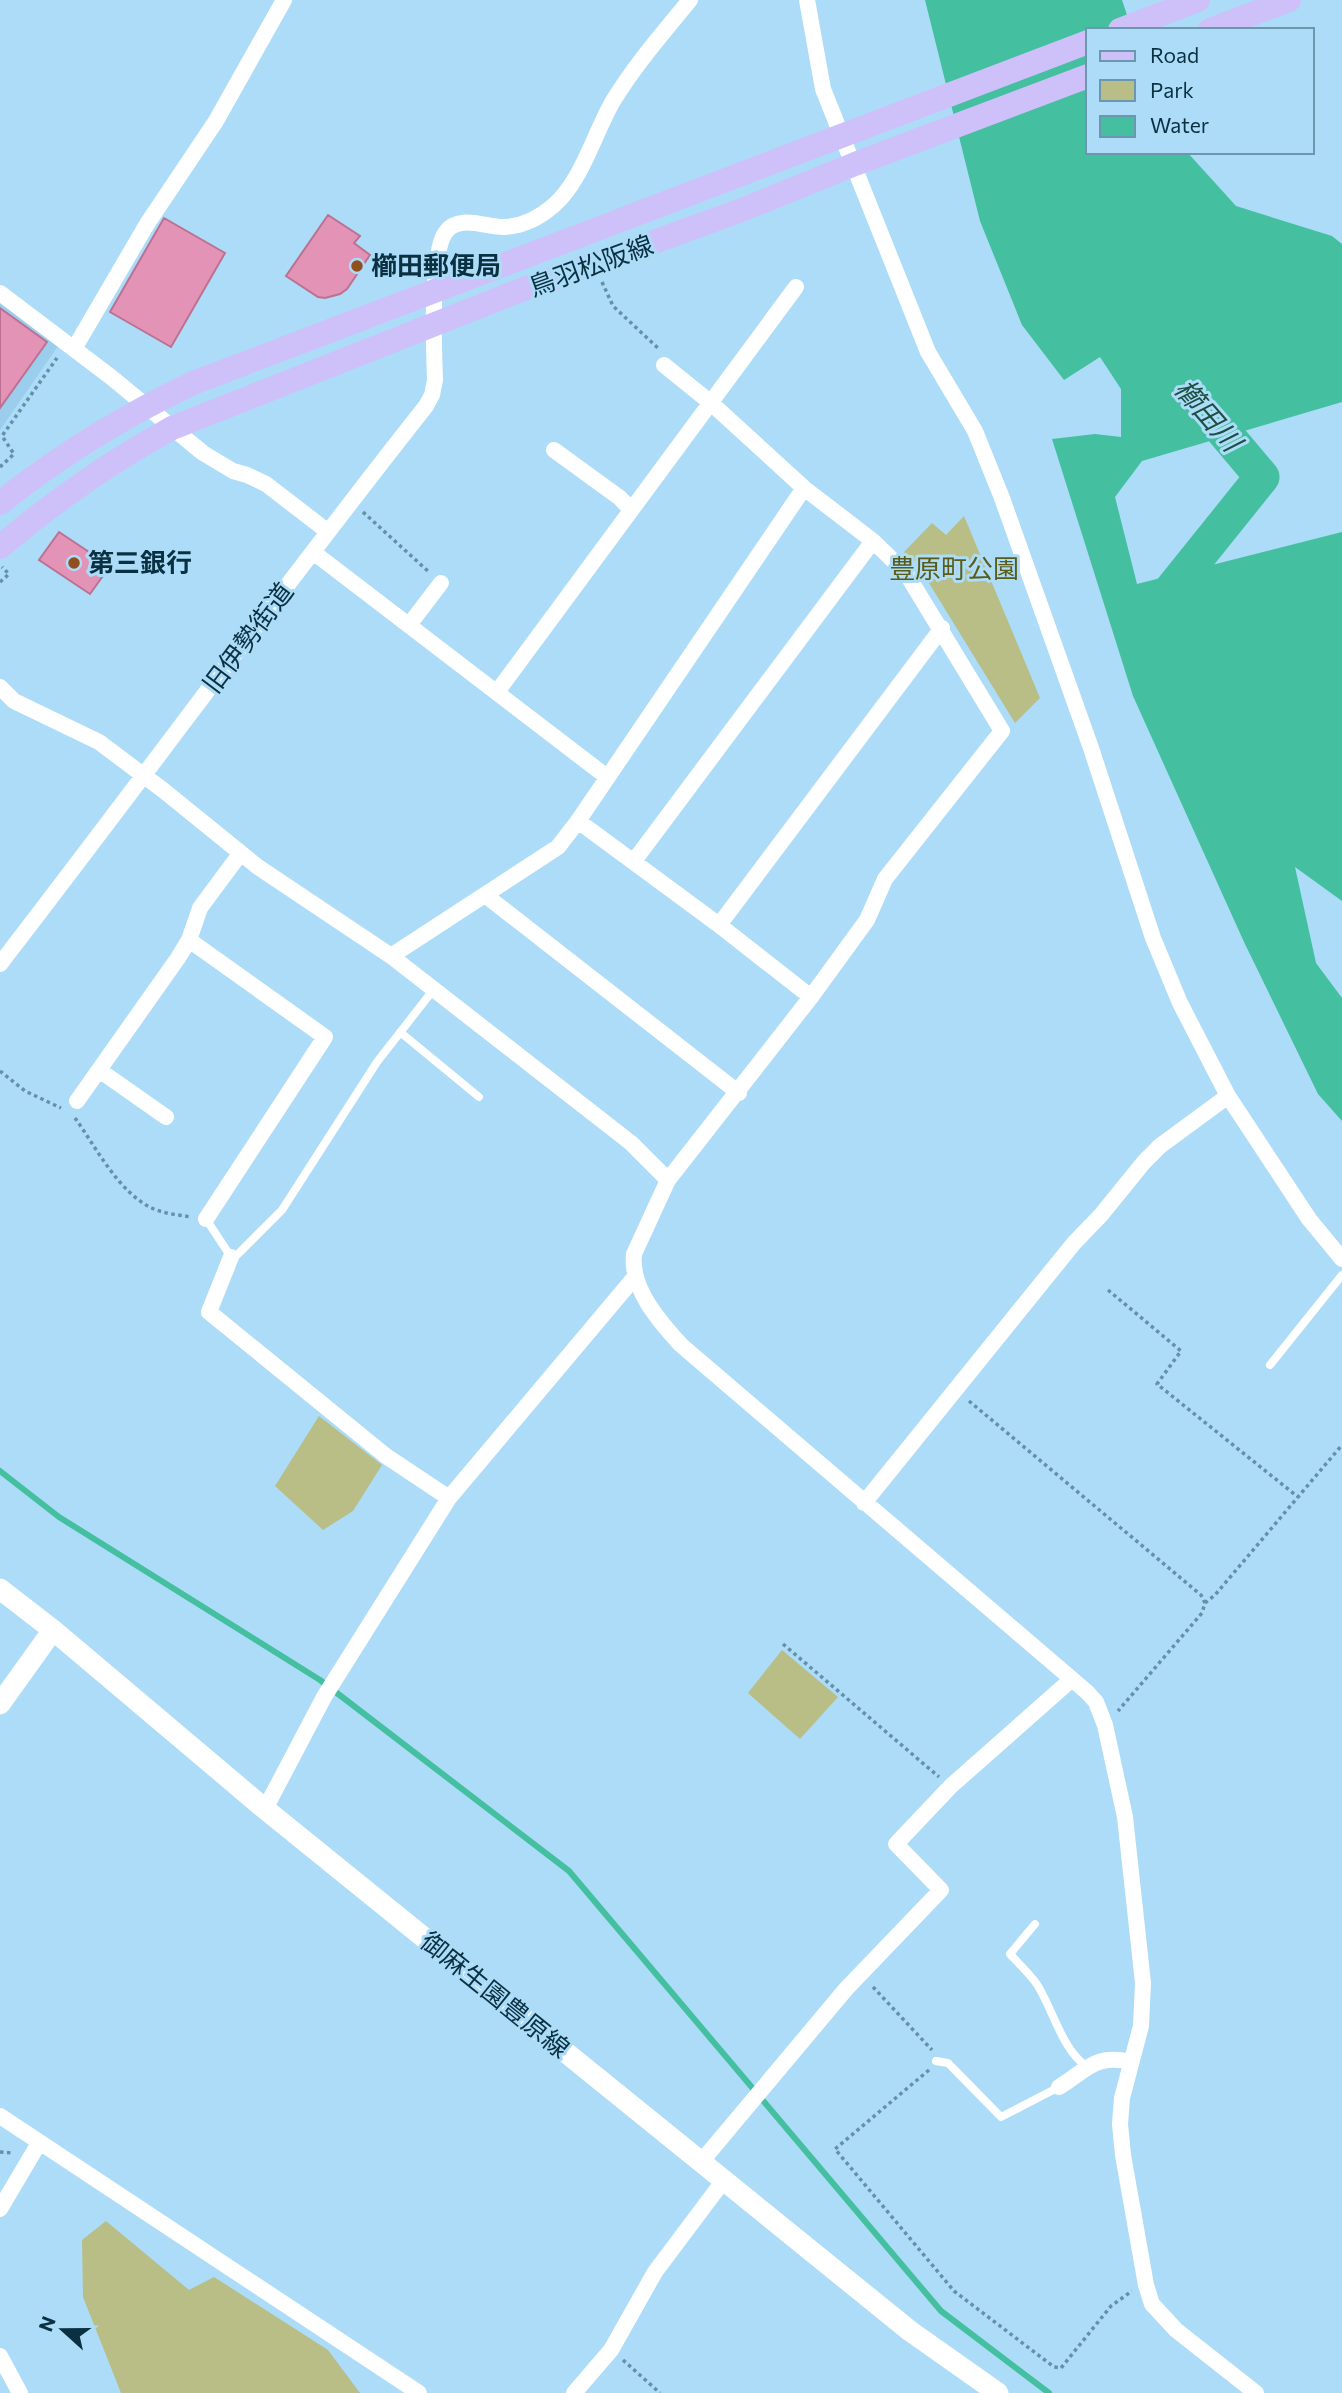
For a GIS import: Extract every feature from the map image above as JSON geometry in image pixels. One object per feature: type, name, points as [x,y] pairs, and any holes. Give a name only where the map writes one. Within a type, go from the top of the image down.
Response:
[{"type":"main road","points":[[1125,28],[1198,0]]},
{"type":"main road","points":[[1215,28],[1289,0]]},
{"type":"main road","name":"鳥羽松阪線","points":[[0,503],[95,435],[145,406],[193,383],[1086,43]]},
{"type":"main road","name":"鳥羽松阪線","points":[[0,547],[84,481],[125,453],[172,428],[521,290],[739,211],[1086,77]]},
{"type":"main road","name":"御麻生園豊原線","points":[[0,1589],[53,1630],[265,1809],[701,2162],[910,2330],[998,2393]]},
{"type":"main road","points":[[0,1704],[53,1630]]},
{"type":"street","points":[[74,349],[147,224],[216,121],[284,0]]},
{"type":"street","name":"旧伊勢街道","points":[[0,964],[145,776],[327,531],[426,406],[435,380],[435,290],[439,249],[448,229],[464,223],[502,227],[526,223],[556,204],[585,159],[615,99],[641,60],[690,0]]},
{"type":"street","points":[[807,0],[824,89],[854,131],[866,160],[928,352],[975,431],[1002,498],[1091,748],[1153,938],[1180,1003],[1227,1096],[1309,1219],[1342,1259]]},
{"type":"street","points":[[496,692],[796,287]]},
{"type":"street","points":[[0,293],[216,461],[266,484],[327,531]]},
{"type":"street","points":[[664,365],[711,403],[804,488],[873,541],[906,573],[942,628],[1002,731],[885,879],[867,920],[738,1093],[668,1180],[634,1254],[634,1278],[661,1323],[681,1345],[1096,1702],[1105,1726],[1125,1817],[1143,1983],[1141,2026],[1122,2098],[1120,2124],[1146,2285],[1152,2304],[1163,2316],[1256,2393]]},
{"type":"street","points":[[554,450],[620,498],[631,510]]},
{"type":"street","points":[[391,956],[558,846],[578,821],[804,488]]},
{"type":"street","points":[[634,861],[873,541]]},
{"type":"street","points":[[313,552],[607,778]]},
{"type":"street","points":[[409,625],[441,583]]},
{"type":"street","points":[[719,925],[942,628]]},
{"type":"street","points":[[0,687],[14,701],[99,742],[240,854],[391,956],[631,1143],[668,1180]]},
{"type":"street","points":[[578,821],[811,997]]},
{"type":"street","points":[[77,1101],[190,940],[200,908],[240,854]]},
{"type":"street","points":[[485,895],[738,1093]]},
{"type":"street","points":[[190,940],[325,1038],[206,1219]]},
{"type":"street","points":[[99,1070],[166,1117]]},
{"type":"street","points":[[864,1503],[1074,1243],[1101,1215],[1144,1161],[1227,1096]]},
{"type":"street","points":[[231,1257],[209,1312],[386,1457],[449,1498]]},
{"type":"street","points":[[265,1809],[324,1697],[449,1498],[634,1278]]},
{"type":"street","points":[[701,2162],[856,1978],[942,1890],[896,1844],[951,1786],[1072,1679]]},
{"type":"street","points":[[1059,2087],[1100,2060],[1112,2058],[1131,2062]]},
{"type":"street","points":[[0,2116],[419,2393]]},
{"type":"street","points":[[0,2209],[39,2143]]},
{"type":"street","points":[[574,2393],[611,2350],[655,2272],[724,2180]]},
{"type":"street","points":[[0,2356],[20,2393]]},
{"type":"lane","points":[[206,1219],[231,1257],[237,1255],[282,1210],[377,1062],[434,989]]},
{"type":"lane","points":[[400,1032],[479,1097]]},
{"type":"lane","points":[[1270,1365],[1342,1275]]},
{"type":"lane","points":[[1035,1924],[1010,1954],[1036,1984],[1056,2025],[1081,2063],[1089,2068]]},
{"type":"lane","points":[[936,2061],[948,2063],[1000,2117],[1059,2087]]},
{"type":"path","points":[[601,280],[613,306],[667,357],[664,365]]},
{"type":"path","points":[[0,467],[14,454],[2,436],[56,359],[74,349]]},
{"type":"path","points":[[351,501],[441,583]]},
{"type":"path","points":[[0,582],[9,574]]},
{"type":"path","points":[[0,1071],[25,1091],[70,1112],[114,1174],[146,1205],[163,1213],[206,1219]]},
{"type":"path","points":[[1108,1290],[1181,1350],[1157,1384],[1298,1497]]},
{"type":"path","points":[[960,1385],[971,1404],[1191,1586],[1205,1603]]},
{"type":"path","points":[[1105,1726],[1202,1614],[1205,1603],[1216,1595],[1342,1444]]},
{"type":"path","points":[[783,1644],[951,1786]]},
{"type":"path","points":[[856,1978],[869,1982],[938,2056],[928,2071],[835,2149],[954,2291],[1054,2367],[1061,2368],[1111,2306],[1146,2285]]},
{"type":"path","points":[[611,2350],[660,2393]]},
{"type":"shaded area","points":[[0,303],[58,346],[0,430]]},
{"type":"green space","name":"豊原町公園","points":[[964,516],[1040,698],[1015,723],[916,562],[904,552],[932,523],[946,535]]},
{"type":"green space","points":[[319,1416],[382,1465],[353,1511],[323,1530],[275,1486]]},
{"type":"green space","points":[[782,1650],[838,1697],[800,1739],[748,1693]]},
{"type":"green space","points":[[106,2221],[189,2290],[214,2277],[328,2350],[360,2393],[121,2393],[83,2297],[82,2240]]},
{"type":"water","points":[[925,0],[1122,0],[1131,28],[1086,28],[1086,154],[1189,154],[1236,206],[1332,236],[1342,244],[1342,402],[1142,461],[1115,497],[1137,584],[1342,532],[1342,901],[1295,867],[1316,963],[1342,998],[1342,1121],[1318,1094],[1244,942],[1133,696],[1052,439],[1095,434],[1121,437],[1121,389],[1100,357],[1064,380],[1022,325],[980,221]]},
{"type":"building","points":[[328,215],[360,236],[354,243],[370,255],[347,289],[325,298],[318,297],[286,276]]},
{"type":"building","points":[[164,218],[225,253],[171,347],[110,312]]},
{"type":"building","points":[[0,308],[47,342],[0,408]]},
{"type":"building","name":"第三銀行","points":[[59,532],[110,566],[90,594],[39,560]]},
{"type":"waterway","name":"櫛田川","points":[[1156,609],[1262,477],[1198,401]]},
{"type":"waterway","points":[[0,1471],[59,1517],[320,1680],[569,1871],[941,2311],[1049,2393]]},
{"type":"place","name":"櫛田郵便局","points":[[357,266]]},
{"type":"place","name":"第三銀行","points":[[74,563]]}]
